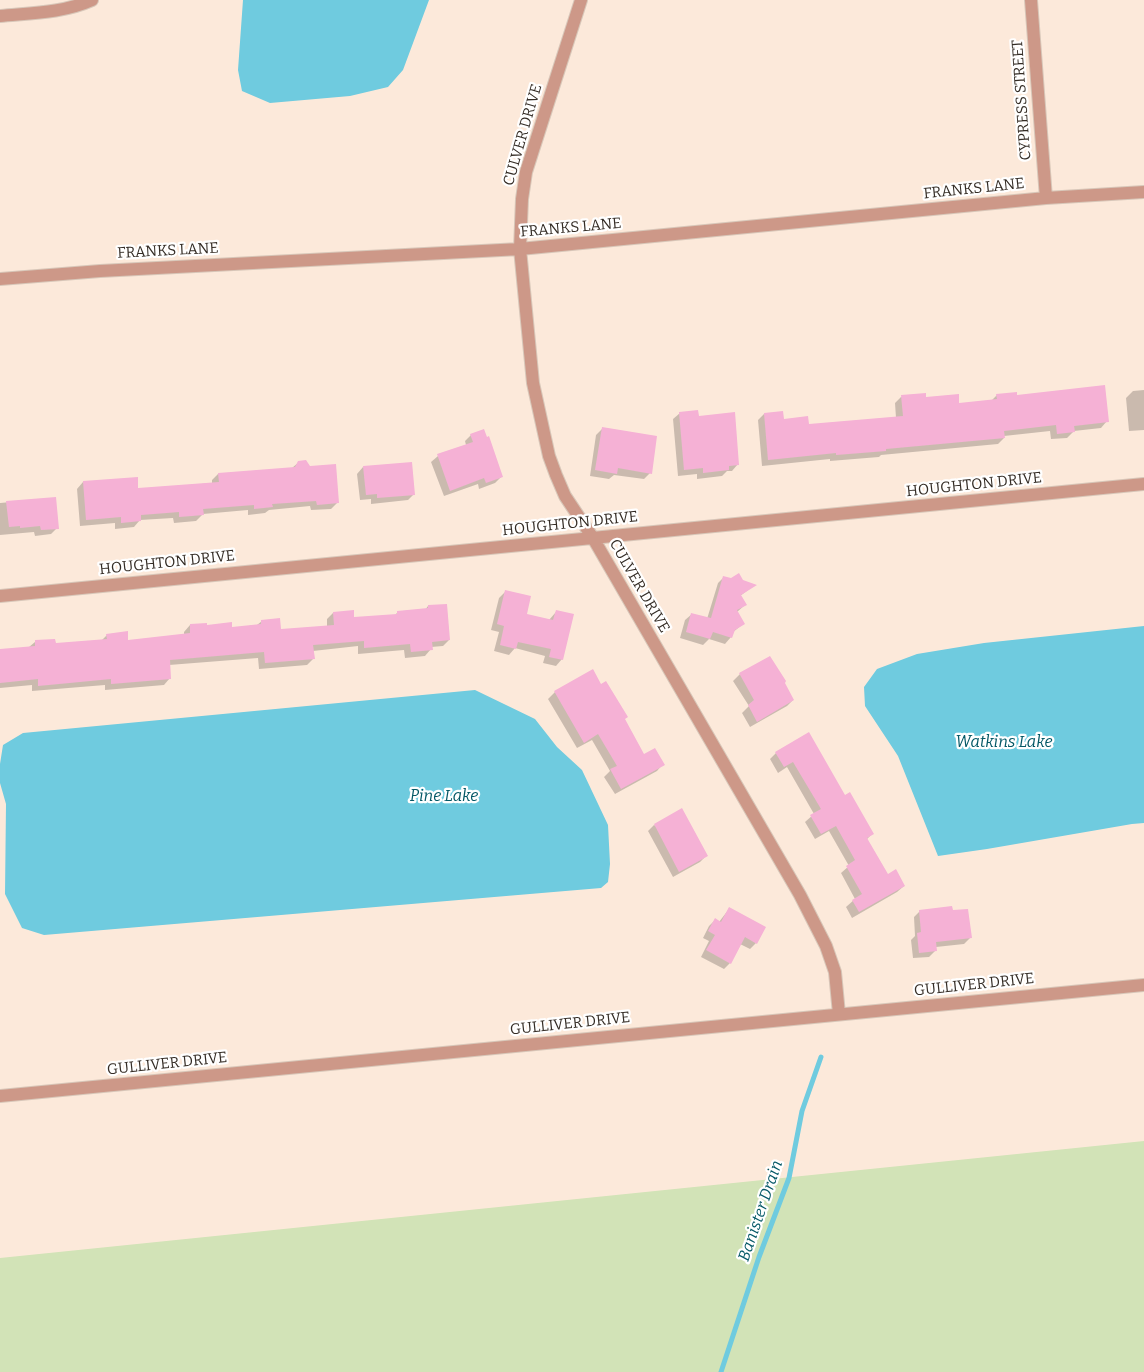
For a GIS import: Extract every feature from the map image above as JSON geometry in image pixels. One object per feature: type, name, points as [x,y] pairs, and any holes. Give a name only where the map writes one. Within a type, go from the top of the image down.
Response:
[{"type":"street","points":[[0,16],[50,12],[73,7],[92,0]]},
{"type":"street","name":"CULVER DRIVE","points":[[581,0],[526,172],[522,199],[520,249],[533,383],[549,456],[565,496],[593,538],[800,895],[826,946],[835,972],[839,1014]]},
{"type":"street","name":"CYPRESS STREET","points":[[1031,0],[1046,198]]},
{"type":"street","name":"FRANKS LANE","points":[[0,279],[100,271],[520,249],[1046,198],[1144,192]]},
{"type":"street","name":"HOUGHTON DRIVE","points":[[0,596],[1144,484]]},
{"type":"street","name":"GULLIVER DRIVE","points":[[0,1096],[1144,985]]},
{"type":"green space","points":[[1144,1141],[1144,1372],[0,1372],[0,1258]]},
{"type":"water","points":[[243,0],[429,0],[403,70],[388,87],[350,96],[270,103],[242,91],[238,70]]},
{"type":"water","name":"Watkins Lake","points":[[1144,626],[1144,823],[938,856],[898,756],[865,706],[864,687],[877,669],[917,654],[984,643]]},
{"type":"water","name":"Pine Lake","points":[[475,690],[535,719],[557,747],[582,770],[608,825],[610,864],[608,882],[601,888],[44,935],[22,928],[5,894],[6,804],[0,783],[0,764],[3,745],[23,733]]},
{"type":"building","points":[[1105,385],[1109,422],[1074,426],[1075,432],[1057,434],[1056,425],[1004,431],[1005,438],[886,449],[886,451],[836,455],[836,453],[768,460],[764,413],[783,411],[784,419],[808,416],[809,424],[903,416],[901,395],[926,393],[926,397],[959,394],[959,403],[997,399],[996,394],[1017,392],[1017,395]]},
{"type":"building","points":[[698,410],[699,416],[735,412],[739,465],[729,466],[729,470],[703,473],[703,468],[684,470],[679,412]]},
{"type":"building","points":[[602,427],[657,436],[652,474],[618,468],[617,474],[595,470]]},
{"type":"building","points":[[484,429],[487,437],[489,436],[503,477],[486,483],[484,478],[450,491],[437,454],[473,442],[470,434]]},
{"type":"building","points":[[306,460],[310,466],[336,464],[339,503],[317,505],[316,501],[272,504],[273,507],[254,509],[254,505],[203,509],[204,515],[179,517],[179,512],[141,515],[141,521],[121,523],[121,517],[86,520],[83,481],[138,477],[138,488],[219,482],[218,473],[295,467],[298,461]]},
{"type":"building","points":[[412,462],[415,495],[377,498],[377,494],[366,495],[363,466]]},
{"type":"building","points":[[56,497],[59,529],[41,530],[40,526],[9,527],[6,501]]},
{"type":"building","points":[[739,573],[743,580],[757,585],[741,595],[747,605],[737,610],[745,624],[735,630],[732,638],[713,632],[710,639],[686,632],[691,613],[711,618],[723,576],[731,578]]},
{"type":"building","points":[[505,590],[531,596],[527,614],[553,620],[556,610],[574,614],[563,660],[549,657],[551,649],[518,642],[516,649],[500,645],[504,626],[497,624]]},
{"type":"building","points":[[447,604],[450,640],[432,642],[433,650],[411,652],[410,644],[364,648],[364,641],[313,645],[315,659],[265,663],[264,652],[170,660],[171,679],[111,684],[111,679],[38,686],[38,679],[0,683],[0,649],[35,646],[35,640],[55,639],[56,643],[107,639],[106,634],[128,631],[128,640],[190,633],[190,624],[207,623],[207,625],[232,622],[232,627],[261,624],[261,620],[280,618],[281,629],[334,625],[333,612],[354,610],[354,617],[397,614],[397,611],[428,608],[428,605]]},
{"type":"building","points":[[770,656],[786,681],[785,683],[794,700],[757,722],[748,705],[754,700],[739,673]]},
{"type":"building","points":[[593,669],[601,684],[606,681],[628,717],[625,719],[644,754],[655,748],[665,765],[621,789],[610,769],[617,766],[598,734],[584,743],[554,691]]},
{"type":"building","points":[[809,732],[845,795],[850,792],[874,834],[867,838],[888,874],[896,869],[905,886],[859,912],[852,900],[862,894],[846,866],[855,860],[836,826],[821,834],[810,815],[821,809],[793,762],[784,767],[775,752]]},
{"type":"building","points":[[682,808],[708,856],[679,872],[654,824]]},
{"type":"building","points":[[952,906],[953,910],[968,909],[972,938],[936,942],[937,951],[919,953],[917,933],[921,932],[919,910]]},
{"type":"building","points":[[729,907],[766,927],[757,944],[745,937],[731,964],[706,950],[715,935],[708,931],[715,918],[721,922]]},
{"type":"waterway","name":"Banister Drain","points":[[721,1372],[759,1257],[789,1178],[802,1111],[821,1057]]}]
